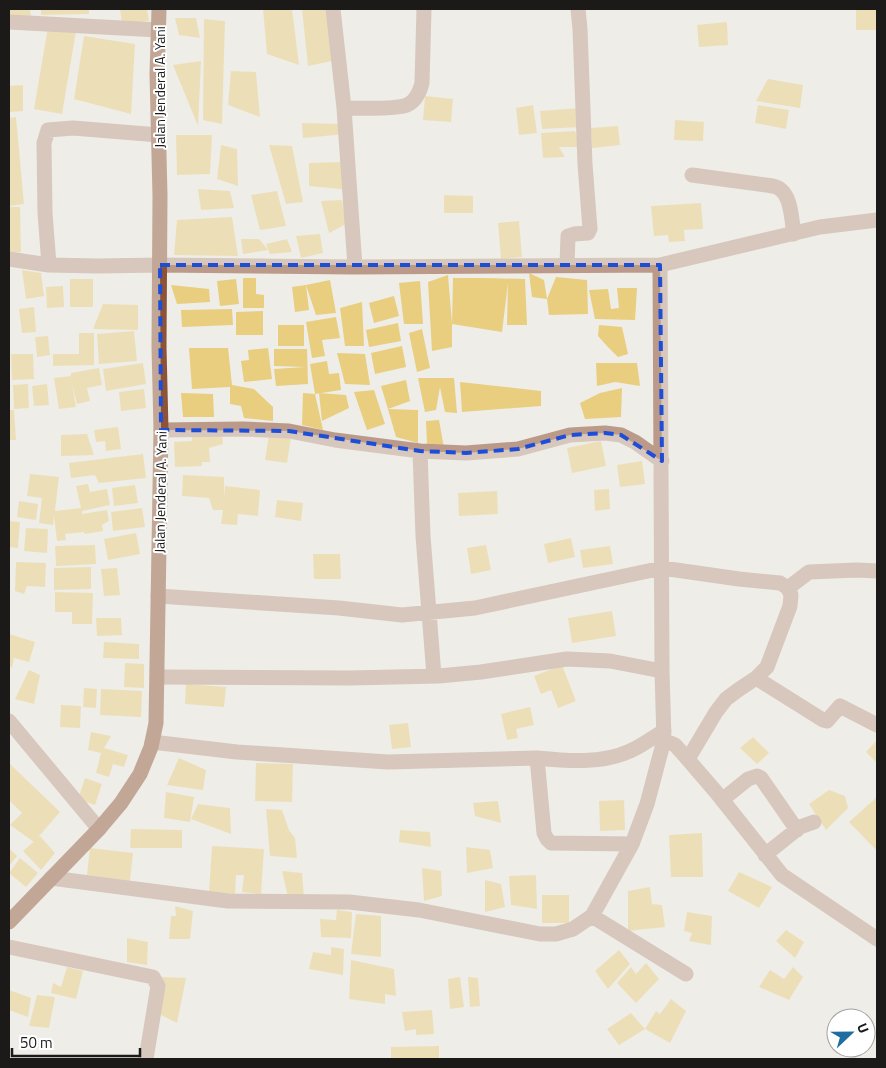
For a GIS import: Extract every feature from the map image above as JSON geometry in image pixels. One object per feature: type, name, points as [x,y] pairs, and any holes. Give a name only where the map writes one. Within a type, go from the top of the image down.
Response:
[{"type":"main road","name":"Jalan Jenderal A. Yani","points":[[9,922],[99,829],[121,803],[140,774],[152,742],[156,723],[161,430],[160,196],[157,74],[159,9]]},
{"type":"street","points":[[333,9],[344,108],[355,267]]},
{"type":"street","points":[[344,108],[397,107],[408,104],[419,93],[422,83],[424,9]]},
{"type":"street","points":[[567,265],[568,236],[588,233],[590,229],[578,9]]},
{"type":"street","points":[[9,22],[159,30]]},
{"type":"street","points":[[49,265],[45,213],[44,143],[48,130],[73,128],[158,135]]},
{"type":"street","points":[[692,174],[782,189],[787,195],[794,234]]},
{"type":"street","points":[[9,259],[49,265],[355,267],[660,265],[820,227],[877,220]]},
{"type":"street","points":[[660,265],[662,671],[675,746],[722,800],[782,875],[877,939]]},
{"type":"street","points":[[161,430],[243,429],[289,431],[335,440],[420,451],[466,453],[518,449],[570,435],[605,433],[620,435],[662,461]]},
{"type":"street","points":[[420,451],[423,536],[434,676]]},
{"type":"street","points":[[51,878],[228,901],[349,902],[419,910],[540,934],[556,934],[574,929],[592,916],[632,844],[647,804],[675,746],[716,712],[726,699],[756,678],[767,667],[790,606],[791,595],[788,588],[780,583],[739,580],[662,568],[475,608],[402,615],[339,608],[158,596]]},
{"type":"street","points":[[788,588],[805,574],[813,571],[877,571]]},
{"type":"street","points":[[158,677],[350,678],[434,676],[481,672],[567,659],[610,661],[662,671]]},
{"type":"street","points":[[756,678],[823,720],[827,721],[830,719],[840,706],[877,725]]},
{"type":"street","points":[[9,721],[99,829]]},
{"type":"street","points":[[152,742],[237,752],[388,762],[537,758],[568,761],[606,758],[630,751],[675,746]]},
{"type":"street","points":[[537,758],[544,833],[551,843],[632,844]]},
{"type":"street","points":[[722,800],[748,779],[757,776],[761,778],[797,830]]},
{"type":"street","points":[[765,855],[804,824],[814,822]]},
{"type":"street","points":[[592,916],[686,974]]},
{"type":"street","points":[[9,946],[150,974],[158,986],[146,1059]]},
{"type":"highlighted area","points":[[160,265],[660,265],[662,461],[621,435],[605,433],[570,435],[518,449],[466,453],[420,451],[289,431],[161,430]]},
{"type":"building","points":[[9,9],[30,9],[31,17],[9,18]]},
{"type":"building","points":[[41,9],[89,9],[89,14],[41,15]]},
{"type":"building","points":[[120,9],[147,9],[149,21],[122,24]]},
{"type":"building","points":[[263,9],[292,9],[299,65],[267,54]]},
{"type":"building","points":[[302,9],[326,9],[332,61],[308,66]]},
{"type":"building","points":[[856,9],[877,10],[877,30],[856,30]]},
{"type":"building","points":[[175,18],[196,18],[200,38],[179,35]]},
{"type":"building","points":[[204,19],[225,21],[222,124],[203,120]]},
{"type":"building","points":[[727,22],[728,45],[699,47],[697,25]]},
{"type":"building","points":[[48,27],[76,31],[62,114],[34,109]]},
{"type":"building","points":[[84,36],[135,44],[131,114],[74,99]]},
{"type":"building","points":[[201,61],[198,126],[173,65]]},
{"type":"building","points":[[231,71],[256,72],[260,117],[228,105]]},
{"type":"building","points":[[768,79],[803,85],[800,108],[756,101]]},
{"type":"building","points":[[23,85],[23,111],[9,112],[9,86]]},
{"type":"building","points":[[425,96],[453,99],[451,122],[423,120]]},
{"type":"building","points":[[533,105],[537,133],[519,135],[516,108]]},
{"type":"building","points":[[758,105],[789,110],[786,129],[755,123]]},
{"type":"building","points":[[580,108],[581,127],[542,129],[540,111]]},
{"type":"building","points":[[16,117],[24,204],[9,206],[9,118]]},
{"type":"building","points":[[675,120],[704,122],[703,141],[674,140]]},
{"type":"building","points":[[302,123],[339,124],[346,134],[303,138]]},
{"type":"building","points":[[618,126],[620,145],[592,148],[591,128]]},
{"type":"building","points":[[575,131],[581,147],[559,147],[565,157],[543,158],[541,133]]},
{"type":"building","points":[[176,135],[212,135],[210,174],[177,175]]},
{"type":"building","points":[[221,145],[237,149],[238,186],[217,179]]},
{"type":"building","points":[[269,145],[292,146],[303,202],[286,204]]},
{"type":"building","points":[[341,162],[350,190],[309,186],[309,163]]},
{"type":"building","points":[[198,189],[230,191],[234,208],[201,210]]},
{"type":"building","points":[[277,191],[286,226],[260,230],[251,195]]},
{"type":"building","points":[[444,195],[473,196],[473,213],[444,213]]},
{"type":"building","points":[[342,200],[346,224],[329,233],[321,201]]},
{"type":"building","points":[[701,203],[703,229],[684,230],[685,241],[669,242],[668,235],[654,236],[651,206]]},
{"type":"building","points":[[9,207],[20,207],[21,252],[9,253]]},
{"type":"building","points":[[232,217],[238,256],[174,255],[177,220]]},
{"type":"building","points":[[519,221],[522,257],[501,259],[498,223]]},
{"type":"building","points":[[320,234],[323,253],[301,258],[296,236]]},
{"type":"building","points":[[241,239],[259,239],[268,250],[243,254]]},
{"type":"building","points":[[287,239],[292,252],[270,254],[266,244]]},
{"type":"building","points":[[22,270],[41,273],[44,296],[26,299]]},
{"type":"building","points":[[529,273],[544,280],[547,299],[532,297]]},
{"type":"building","points":[[448,275],[452,347],[432,351],[428,282]]},
{"type":"building","points":[[556,277],[587,280],[588,314],[549,315],[547,299]]},
{"type":"building","points":[[243,278],[256,278],[256,294],[264,295],[264,308],[243,308]]},
{"type":"building","points":[[453,278],[525,279],[527,325],[507,325],[508,283],[502,332],[452,324]]},
{"type":"building","points":[[70,279],[93,279],[93,307],[70,307]]},
{"type":"building","points":[[236,279],[239,304],[220,306],[217,281]]},
{"type":"building","points":[[330,280],[336,313],[316,315],[306,285]]},
{"type":"building","points":[[420,281],[423,324],[404,324],[399,283]]},
{"type":"building","points":[[171,285],[209,289],[210,302],[177,304]]},
{"type":"building","points":[[306,285],[309,310],[295,312],[292,287]]},
{"type":"building","points":[[63,286],[64,307],[47,308],[46,287]]},
{"type":"building","points":[[617,288],[637,288],[635,320],[595,319],[589,290],[608,289],[611,309],[619,308]]},
{"type":"building","points":[[394,296],[399,316],[374,323],[369,303]]},
{"type":"building","points":[[362,302],[364,346],[345,346],[340,308]]},
{"type":"building","points":[[103,304],[138,305],[138,330],[93,329]]},
{"type":"building","points":[[34,307],[36,332],[22,333],[19,309]]},
{"type":"building","points":[[232,309],[233,325],[182,327],[181,310]]},
{"type":"building","points":[[263,311],[263,335],[236,335],[236,312]]},
{"type":"building","points":[[336,317],[340,338],[322,340],[325,356],[312,358],[306,322]]},
{"type":"building","points":[[398,323],[401,341],[369,347],[366,330]]},
{"type":"building","points":[[278,325],[304,325],[304,346],[278,346]]},
{"type":"building","points":[[599,325],[622,327],[628,354],[618,357],[607,346],[598,336]]},
{"type":"building","points":[[422,329],[430,368],[417,372],[409,333]]},
{"type":"building","points":[[134,331],[137,361],[99,364],[97,334]]},
{"type":"building","points":[[79,333],[94,333],[94,365],[53,366],[53,354],[79,354]]},
{"type":"building","points":[[48,336],[50,355],[37,357],[35,337]]},
{"type":"building","points":[[402,346],[406,367],[375,374],[371,353]]},
{"type":"building","points":[[189,348],[228,348],[232,385],[254,389],[273,407],[273,421],[244,418],[241,406],[230,404],[230,387],[192,389]]},
{"type":"building","points":[[268,348],[272,379],[244,382],[241,361],[249,360],[248,350]]},
{"type":"building","points":[[274,349],[307,349],[308,384],[276,386],[274,369],[305,367],[274,366]]},
{"type":"building","points":[[337,353],[365,354],[370,385],[345,384]]},
{"type":"building","points":[[11,354],[33,354],[34,379],[12,380]]},
{"type":"building","points":[[327,361],[329,374],[339,373],[341,390],[315,394],[310,364]]},
{"type":"building","points":[[143,363],[146,384],[106,391],[103,369]]},
{"type":"building","points":[[596,363],[637,363],[640,386],[615,382],[597,386]]},
{"type":"building","points":[[99,368],[102,385],[87,388],[90,401],[77,404],[72,384],[76,407],[59,409],[54,378],[71,376],[71,373]]},
{"type":"building","points":[[418,378],[454,378],[457,413],[445,412],[440,387],[436,410],[425,412]]},
{"type":"building","points":[[406,380],[410,401],[388,409],[381,386]]},
{"type":"building","points":[[460,382],[541,391],[541,406],[462,412]]},
{"type":"building","points":[[28,384],[29,408],[14,409],[13,385]]},
{"type":"building","points":[[47,384],[49,405],[34,406],[32,386]]},
{"type":"building","points":[[622,388],[621,417],[585,419],[580,403],[600,393]]},
{"type":"building","points":[[144,389],[146,408],[121,411],[119,392]]},
{"type":"building","points":[[374,390],[385,424],[367,430],[354,392]]},
{"type":"building","points":[[181,393],[213,394],[214,417],[183,417]]},
{"type":"building","points":[[303,393],[315,394],[323,430],[302,425]]},
{"type":"building","points":[[319,393],[346,395],[349,408],[322,421]]},
{"type":"building","points":[[388,409],[418,410],[418,443],[396,437]]},
{"type":"building","points":[[9,410],[14,410],[16,440],[9,440]]},
{"type":"building","points":[[439,420],[444,448],[427,444],[426,421]]},
{"type":"building","points":[[118,427],[121,449],[106,451],[105,441],[96,442],[94,430]]},
{"type":"building","points":[[87,434],[94,455],[61,456],[61,435]]},
{"type":"building","points":[[222,434],[223,444],[209,448],[210,462],[202,462],[202,466],[175,467],[174,442],[192,441],[192,435]]},
{"type":"building","points":[[269,434],[291,437],[287,463],[265,460]]},
{"type":"building","points":[[601,441],[606,466],[572,473],[567,448]]},
{"type":"building","points":[[143,454],[146,478],[99,483],[95,475],[71,478],[69,463]]},
{"type":"building","points":[[642,461],[645,484],[620,487],[617,465]]},
{"type":"building","points":[[30,474],[59,477],[55,511],[81,508],[76,486],[88,484],[90,492],[107,489],[110,505],[82,511],[82,514],[107,510],[109,521],[102,525],[103,531],[85,534],[84,532],[65,534],[66,540],[57,541],[54,516],[53,525],[39,523],[42,498],[27,496]]},
{"type":"building","points":[[183,475],[224,477],[224,498],[225,486],[260,490],[258,516],[238,514],[237,525],[221,524],[223,510],[213,510],[209,498],[182,496]]},
{"type":"building","points":[[135,485],[138,503],[114,506],[112,488]]},
{"type":"building","points":[[609,489],[610,509],[595,511],[594,490]]},
{"type":"building","points":[[497,491],[498,514],[459,516],[458,493]]},
{"type":"building","points":[[277,500],[303,503],[301,521],[275,517]]},
{"type":"building","points":[[19,501],[38,504],[36,520],[17,517]]},
{"type":"building","points":[[142,508],[145,527],[113,531],[111,512]]},
{"type":"building","points":[[9,521],[20,522],[18,548],[9,547]]},
{"type":"building","points":[[26,528],[48,529],[47,553],[24,551]]},
{"type":"building","points":[[136,533],[140,554],[108,560],[104,539]]},
{"type":"building","points":[[571,538],[575,557],[548,563],[544,544]]},
{"type":"building","points":[[95,545],[96,564],[56,566],[55,546]]},
{"type":"building","points":[[486,545],[491,570],[471,574],[467,548]]},
{"type":"building","points":[[610,546],[613,564],[583,568],[580,550]]},
{"type":"building","points":[[313,554],[340,554],[341,579],[314,579]]},
{"type":"building","points":[[16,562],[46,563],[45,587],[27,586],[24,594],[15,591]]},
{"type":"building","points":[[91,567],[91,589],[54,590],[54,568]]},
{"type":"building","points":[[117,568],[120,595],[104,596],[101,569]]},
{"type":"building","points":[[55,592],[93,593],[92,624],[72,624],[72,612],[55,612]]},
{"type":"building","points":[[612,611],[616,636],[572,643],[568,618]]},
{"type":"building","points":[[96,618],[121,618],[122,635],[97,636]]},
{"type":"building","points":[[9,634],[35,642],[29,662],[14,658],[12,668],[9,665]]},
{"type":"building","points":[[104,642],[139,644],[139,659],[103,658]]},
{"type":"building","points":[[125,663],[144,664],[144,688],[124,687]]},
{"type":"building","points":[[562,665],[576,701],[558,708],[551,690],[541,694],[534,676]]},
{"type":"building","points":[[29,670],[40,675],[34,704],[15,699]]},
{"type":"building","points":[[186,684],[226,687],[224,707],[185,704]]},
{"type":"building","points":[[84,688],[97,689],[96,708],[83,707]]},
{"type":"building","points":[[101,689],[142,691],[141,717],[100,715]]},
{"type":"building","points":[[61,705],[81,706],[80,728],[60,727]]},
{"type":"building","points":[[530,707],[534,725],[516,729],[518,738],[507,740],[501,714]]},
{"type":"building","points":[[408,723],[411,747],[392,749],[389,725]]},
{"type":"building","points":[[91,732],[111,736],[104,748],[128,755],[124,767],[113,764],[109,777],[96,773],[101,753],[88,750]]},
{"type":"building","points":[[753,737],[769,753],[757,764],[740,748]]},
{"type":"building","points":[[877,740],[877,763],[866,752]]},
{"type":"building","points":[[179,758],[206,770],[203,790],[167,785]]},
{"type":"building","points":[[9,763],[60,812],[34,842],[10,825],[22,813],[9,800]]},
{"type":"building","points":[[256,763],[293,764],[292,802],[255,801]]},
{"type":"building","points":[[85,778],[102,784],[95,805],[78,799]]},
{"type":"building","points":[[829,790],[845,796],[848,808],[826,830],[809,804]]},
{"type":"building","points":[[166,792],[194,797],[190,822],[164,818]]},
{"type":"building","points":[[877,797],[876,818],[877,851],[849,822]]},
{"type":"building","points":[[624,800],[625,830],[600,831],[599,801]]},
{"type":"building","points":[[498,801],[501,823],[475,816],[473,803]]},
{"type":"building","points":[[198,804],[230,808],[231,834],[191,819]]},
{"type":"building","points":[[266,809],[282,810],[289,830],[295,838],[297,858],[270,856]]},
{"type":"building","points":[[131,829],[182,830],[182,848],[130,848]]},
{"type":"building","points":[[400,830],[430,832],[431,847],[399,842]]},
{"type":"building","points":[[702,833],[703,877],[671,877],[669,835]]},
{"type":"building","points":[[40,836],[55,853],[41,870],[23,851]]},
{"type":"building","points":[[212,846],[264,849],[261,894],[242,892],[244,875],[236,875],[235,895],[209,893]]},
{"type":"building","points":[[466,847],[490,850],[493,868],[467,873]]},
{"type":"building","points":[[9,848],[17,856],[9,866]]},
{"type":"building","points":[[90,848],[133,853],[130,881],[87,875]]},
{"type":"building","points":[[20,858],[38,873],[26,887],[9,873]]},
{"type":"building","points":[[422,868],[441,871],[442,896],[424,901]]},
{"type":"building","points":[[282,871],[302,873],[304,898],[288,897]]},
{"type":"building","points":[[739,872],[772,887],[759,908],[728,891]]},
{"type":"building","points":[[536,875],[537,909],[511,905],[509,876]]},
{"type":"building","points":[[485,880],[501,884],[505,907],[485,912]]},
{"type":"building","points":[[650,887],[652,904],[662,905],[665,927],[628,931],[628,891]]},
{"type":"building","points":[[542,895],[569,895],[569,923],[542,923]]},
{"type":"building","points":[[175,906],[193,911],[190,939],[169,939],[171,916],[176,916]]},
{"type":"building","points":[[337,910],[352,912],[351,938],[321,937],[320,919],[336,920]]},
{"type":"building","points":[[687,912],[712,916],[711,945],[689,941],[692,933],[684,931]]},
{"type":"building","points":[[356,914],[381,916],[381,957],[351,954]]},
{"type":"building","points":[[786,930],[804,942],[795,958],[776,941]]},
{"type":"building","points":[[127,938],[148,942],[147,965],[127,962]]},
{"type":"building","points":[[331,947],[344,949],[343,975],[309,969],[313,952],[331,955]]},
{"type":"building","points":[[619,950],[630,964],[608,989],[595,971]]},
{"type":"building","points":[[351,960],[394,969],[396,996],[385,994],[385,1004],[349,999]]},
{"type":"building","points":[[646,963],[659,979],[636,1003],[617,983],[631,967],[636,974]]},
{"type":"building","points":[[67,967],[83,971],[76,999],[51,993],[53,983],[61,987]]},
{"type":"building","points":[[793,967],[803,977],[789,1000],[759,987],[770,970],[784,979]]},
{"type":"building","points":[[162,977],[186,978],[177,1023],[159,1014]]},
{"type":"building","points":[[460,977],[464,1007],[450,1009],[448,979]]},
{"type":"building","points":[[468,977],[478,978],[480,1006],[470,1007]]},
{"type":"building","points":[[9,990],[31,998],[28,1017],[9,1010]]},
{"type":"building","points":[[37,995],[55,997],[49,1028],[29,1026]]},
{"type":"building","points":[[671,999],[686,1011],[670,1043],[645,1029],[656,1011],[660,1014]]},
{"type":"building","points":[[432,1010],[434,1034],[416,1035],[416,1029],[405,1031],[402,1012]]},
{"type":"building","points":[[631,1013],[645,1029],[619,1045],[607,1029]]},
{"type":"building","points":[[439,1046],[439,1059],[391,1059],[391,1047]]}]
